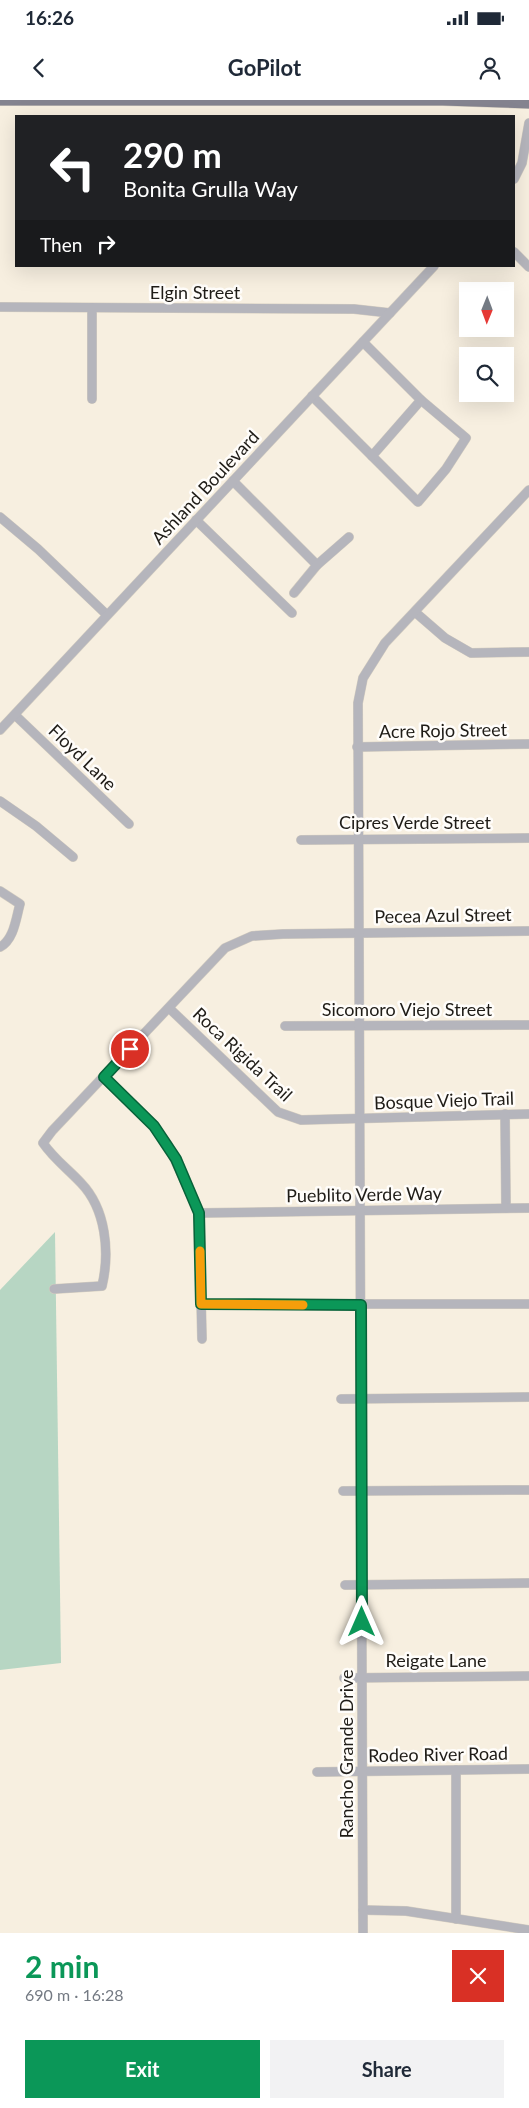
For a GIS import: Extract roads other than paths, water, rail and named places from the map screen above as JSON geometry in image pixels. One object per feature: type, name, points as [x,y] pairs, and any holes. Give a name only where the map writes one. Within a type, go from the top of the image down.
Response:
[{"type":"main road","points":[[0,100],[443,100],[529,103]]},
{"type":"street","points":[[515,178],[526,161],[529,123]]},
{"type":"street","points":[[515,253],[529,268]]},
{"type":"street","name":"Ashland Boulevard","points":[[0,730],[433,267]]},
{"type":"street","name":"Elgin Street","points":[[0,307],[354,309],[390,313]]},
{"type":"street","points":[[92,308],[92,399]]},
{"type":"street","points":[[312,396],[418,502],[446,469],[466,438],[421,400],[363,342]]},
{"type":"street","points":[[372,456],[421,400]]},
{"type":"street","points":[[233,481],[317,565]]},
{"type":"street","name":"Rancho Grande Drive","points":[[363,1933],[357,839],[358,704],[363,678],[384,643],[529,490]]},
{"type":"street","points":[[0,517],[38,549],[107,615]]},
{"type":"street","points":[[196,520],[292,613]]},
{"type":"street","points":[[294,594],[317,565],[349,536]]},
{"type":"street","points":[[414,612],[445,638],[471,653],[529,652]]},
{"type":"street","name":"Floyd Lane","points":[[14,715],[129,824]]},
{"type":"street","name":"Acre Rojo Street","points":[[357,747],[529,744]]},
{"type":"street","points":[[0,801],[36,826],[73,857]]},
{"type":"street","name":"Cipres Verde Street","points":[[301,840],[529,838]]},
{"type":"street","points":[[0,891],[20,904],[13,931],[5,944],[0,947]]},
{"type":"street","name":"Pecea Azul Street","points":[[54,1289],[102,1286],[105,1273],[105,1241],[96,1206],[88,1191],[52,1156],[43,1143],[225,948],[252,936],[358,932],[529,931]]},
{"type":"street","name":"Roca Rigida Trail","points":[[169,1008],[278,1112],[302,1120],[359,1118]]},
{"type":"street","name":"Sicomoro Viejo Street","points":[[284,1026],[529,1024]]},
{"type":"street","points":[[104,1077],[154,1126],[168,1145],[199,1213],[202,1339]]},
{"type":"street","points":[[505,1114],[506,1208]]},
{"type":"street","name":"Bosque Viejo Trail","points":[[359,1118],[529,1114]]},
{"type":"street","name":"Pueblito Verde Way","points":[[199,1213],[360,1209],[529,1208]]},
{"type":"street","points":[[201,1304],[529,1304]]},
{"type":"street","points":[[341,1398],[529,1397]]},
{"type":"street","points":[[343,1491],[529,1490]]},
{"type":"street","points":[[345,1585],[529,1583]]},
{"type":"street","name":"Reigate Lane","points":[[344,1678],[529,1676]]},
{"type":"street","name":"Rodeo River Road","points":[[317,1772],[529,1769]]},
{"type":"street","points":[[456,1770],[456,1918]]},
{"type":"street","points":[[363,1910],[394,1910],[529,1930]]}]
